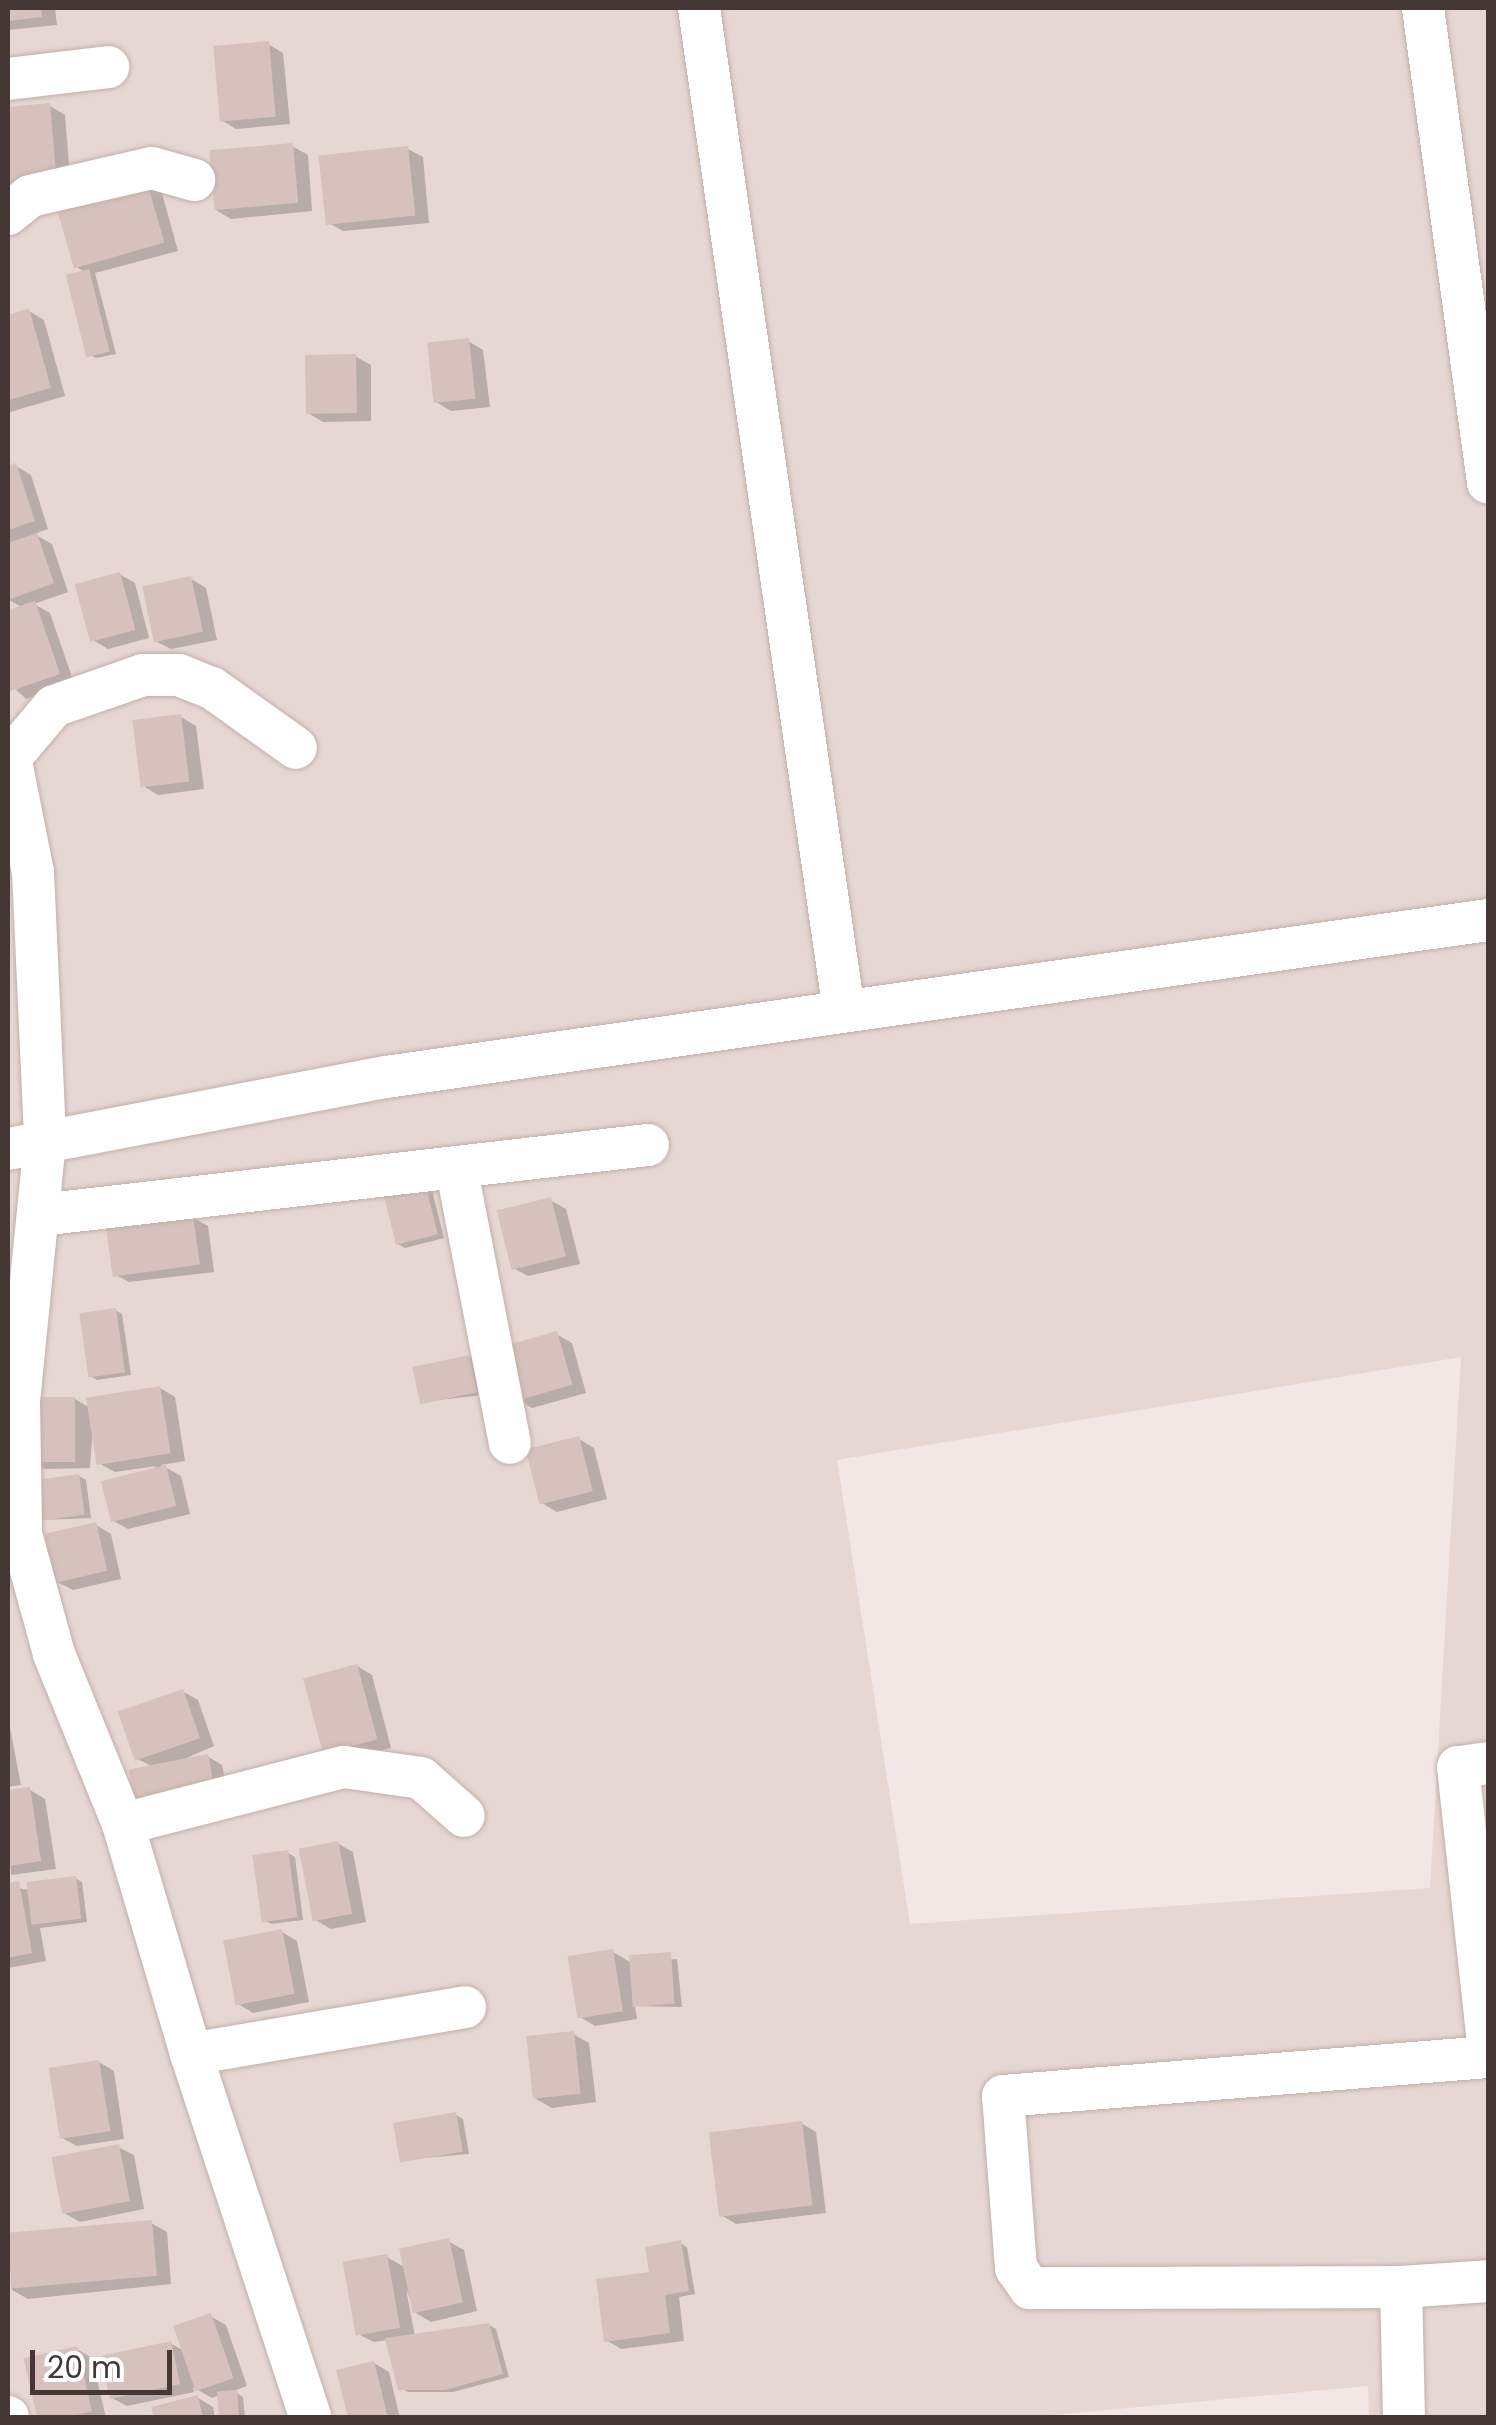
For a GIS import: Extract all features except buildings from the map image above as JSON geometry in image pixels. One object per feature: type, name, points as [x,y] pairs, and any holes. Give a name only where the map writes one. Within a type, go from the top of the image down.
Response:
[{"type":"street","points":[[698,8],[844,1012]]},
{"type":"street","points":[[1423,8],[1488,483]]},
{"type":"street","points":[[8,80],[108,68]]},
{"type":"street","points":[[8,214],[30,196],[152,168],[194,180]]},
{"type":"street","points":[[296,748],[212,688],[180,675],[143,675],[54,706],[9,752],[34,872],[26,1145],[40,1216],[18,1401],[21,1534],[54,1654],[123,1824],[191,2054],[311,2418]]},
{"type":"street","points":[[26,1145],[386,1077],[1488,920]]},
{"type":"street","points":[[40,1216],[457,1171],[648,1144]]},
{"type":"street","points":[[457,1171],[510,1442]]},
{"type":"street","points":[[1488,1763],[1458,1767],[1488,2041]]},
{"type":"street","points":[[123,1824],[344,1768],[420,1778],[464,1816]]},
{"type":"street","points":[[191,2054],[465,2007]]},
{"type":"street","points":[[1488,2057],[1003,2096],[1016,2268],[1030,2288],[1401,2287],[1488,2281]]},
{"type":"street","points":[[1401,2287],[1404,2418]]},
{"type":"shaded area","points":[[8,8],[1488,8],[1488,2417],[1369,2417],[1368,2386],[1021,2418],[8,2418]],"holes":[[[1461,1357],[1430,1888],[910,1924],[837,1460]]]}]
